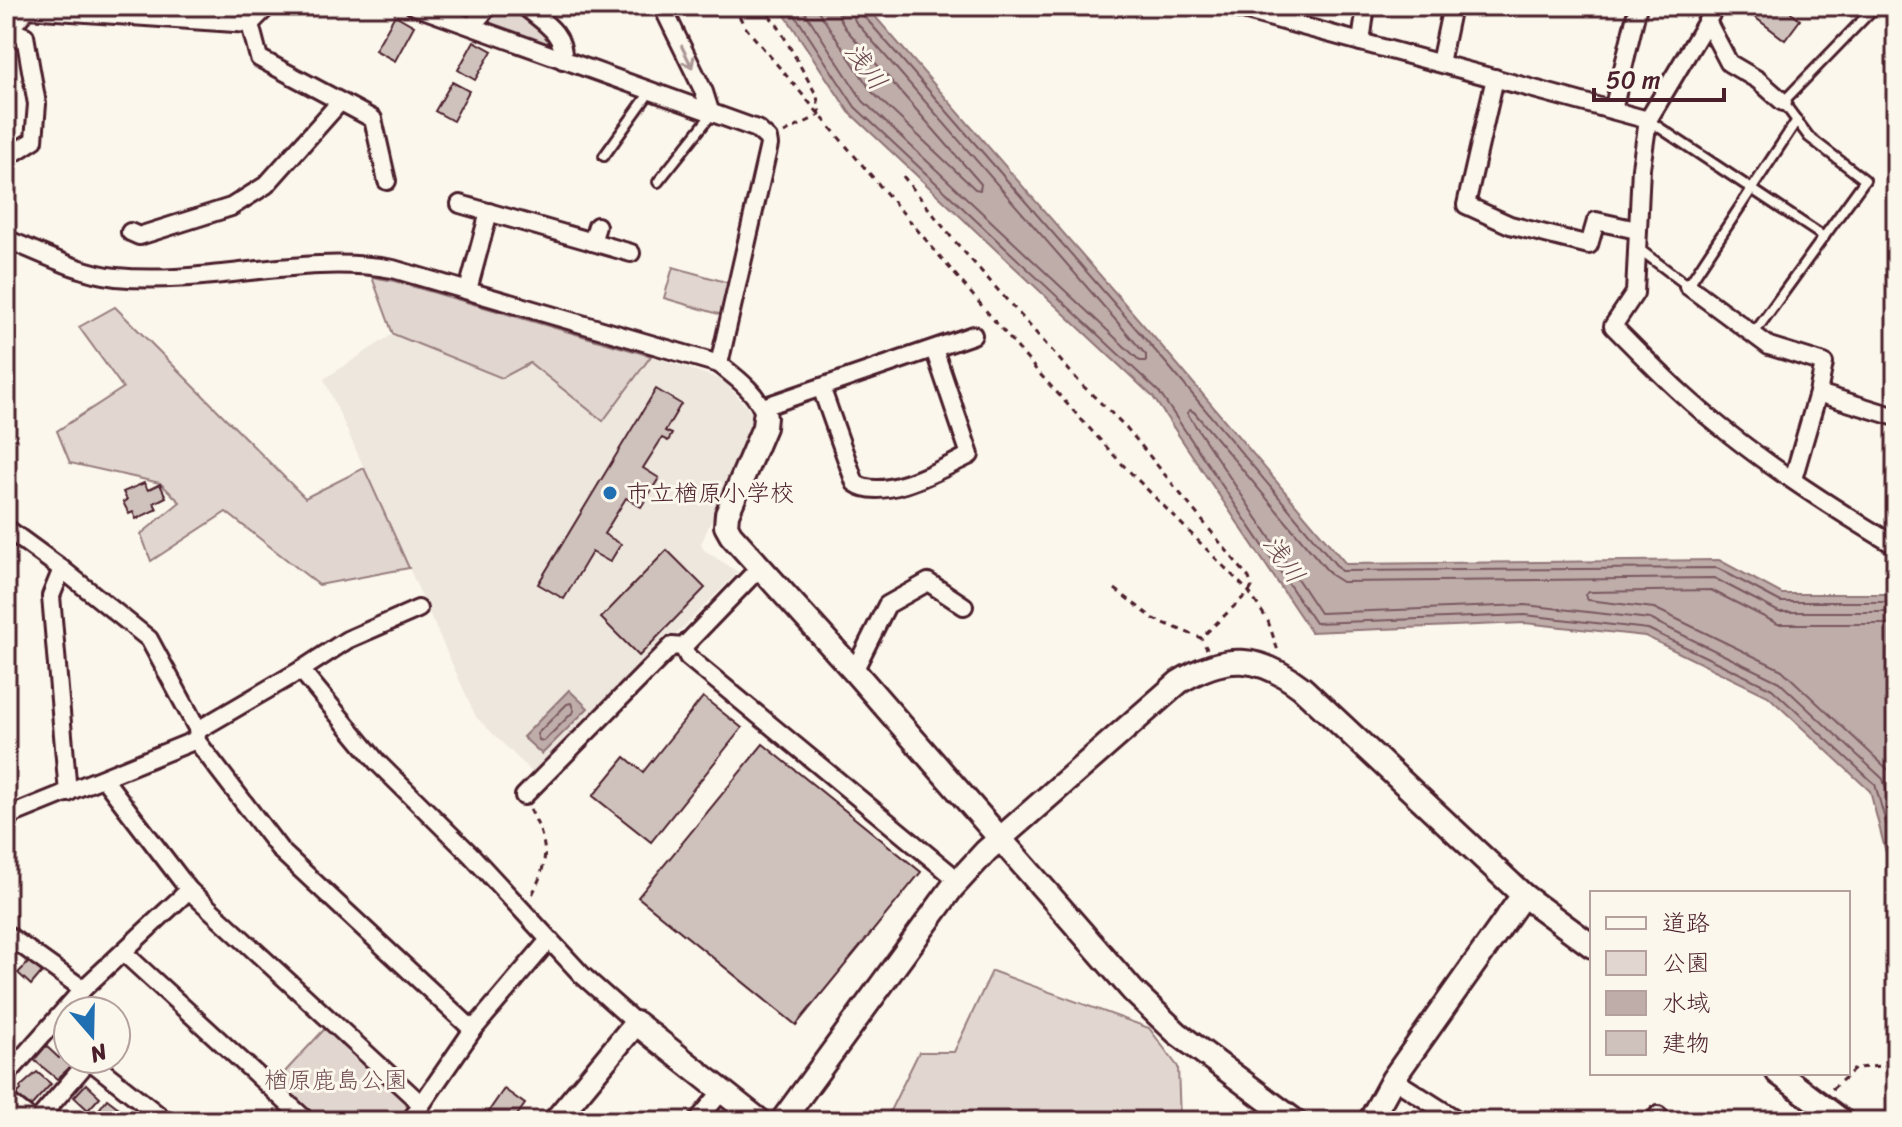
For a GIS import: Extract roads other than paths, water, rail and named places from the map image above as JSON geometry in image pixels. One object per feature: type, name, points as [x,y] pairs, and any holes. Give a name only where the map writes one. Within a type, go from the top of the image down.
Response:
[{"type":"street","points":[[7,31],[21,6]]},
{"type":"street","points":[[7,31],[27,9],[250,24],[268,6]]},
{"type":"street","points":[[414,6],[712,112],[757,129],[768,139],[719,364]]},
{"type":"street","points":[[472,26],[489,6]]},
{"type":"street","points":[[524,6],[561,38],[563,60]]},
{"type":"street","points":[[659,6],[664,10],[712,112]]},
{"type":"street","points":[[1228,6],[1648,120]]},
{"type":"street","points":[[1361,42],[1366,6]]},
{"type":"street","points":[[1440,63],[1452,6]]},
{"type":"street","points":[[1613,110],[1638,6]]},
{"type":"street","points":[[1711,13],[1729,63],[1758,80],[1783,102]]},
{"type":"street","points":[[1711,13],[1648,120],[1641,168],[1635,293],[1613,326],[1680,392],[1728,432],[1896,546]]},
{"type":"street","points":[[250,24],[259,58],[373,119],[387,181]]},
{"type":"street","points":[[6,158],[34,140],[37,104],[25,36],[7,31]]},
{"type":"street","points":[[1495,78],[1466,205],[1510,225],[1589,245],[1596,221],[1637,230]]},
{"type":"street","points":[[130,232],[139,236],[231,207],[266,185],[340,102]]},
{"type":"street","points":[[460,204],[595,234],[631,253]]},
{"type":"street","points":[[468,290],[489,212]]},
{"type":"street","points":[[6,239],[86,270],[115,277],[366,264],[468,290],[719,364],[740,380],[764,412],[764,427],[727,514],[726,526],[1133,991],[1177,1033],[1295,1121]]},
{"type":"street","points":[[1688,286],[1769,346],[1824,363],[1793,479]]},
{"type":"street","points":[[764,412],[821,387],[973,335]]},
{"type":"street","points":[[821,387],[855,483],[863,488],[900,487],[970,455],[934,349]]},
{"type":"street","points":[[1818,393],[1896,417]]},
{"type":"street","points":[[6,528],[149,639],[197,735],[281,851],[473,1030]]},
{"type":"street","points":[[683,647],[760,567]]},
{"type":"street","points":[[62,569],[51,596],[68,793]]},
{"type":"street","points":[[854,671],[887,605],[928,582],[964,606]]},
{"type":"street","points":[[6,817],[104,779],[197,735],[347,640],[418,609]]},
{"type":"street","points":[[524,796],[672,646],[683,647]]},
{"type":"street","points":[[683,647],[688,657],[959,881]]},
{"type":"street","points":[[782,1121],[959,881],[1000,838],[1179,682],[1212,664],[1242,661],[1265,665],[1283,673],[1523,895],[1590,945]]},
{"type":"street","points":[[301,670],[377,762],[471,855],[582,975],[636,1023],[760,1121]]},
{"type":"street","points":[[104,779],[189,890],[421,1104]]},
{"type":"street","points":[[6,1076],[83,989],[189,890]]},
{"type":"street","points":[[1370,1121],[1393,1079],[1523,895]]},
{"type":"street","points":[[6,934],[83,989]]},
{"type":"street","points":[[410,1121],[473,1030],[549,940]]},
{"type":"street","points":[[123,952],[307,1121]]},
{"type":"street","points":[[555,1121],[636,1023]]},
{"type":"street","points":[[6,1100],[35,1121],[89,1060],[166,1121]]},
{"type":"street","points":[[1781,1075],[1842,1121]]},
{"type":"street","points":[[1393,1079],[1459,1121]]},
{"type":"street","points":[[697,1121],[722,1091]]},
{"type":"lane","points":[[1752,336],[1865,180],[1809,137],[1783,102],[1876,6]]},
{"type":"lane","points":[[604,156],[650,91]]},
{"type":"lane","points":[[658,182],[712,112]]},
{"type":"lane","points":[[1648,120],[1824,237]]},
{"type":"lane","points":[[1639,249],[1688,286],[1797,120]]},
{"type":"water","name":"浅川","points":[[779,6],[866,6],[1172,358],[1346,564],[1719,560],[1782,594],[1896,594],[1896,878],[1891,872],[1870,791],[1768,696],[1645,636],[1525,623],[1311,632],[1153,397],[849,112]]},
{"type":"water","points":[[569,690],[588,708],[542,754],[523,737]]},
{"type":"waterway","points":[[1888,6],[1896,50]]},
{"type":"place","name":"市立楢原小学校","points":[[610,493]]},
{"type":"park label","name":"楢原鹿島公園","points":[[336,1080]]}]
